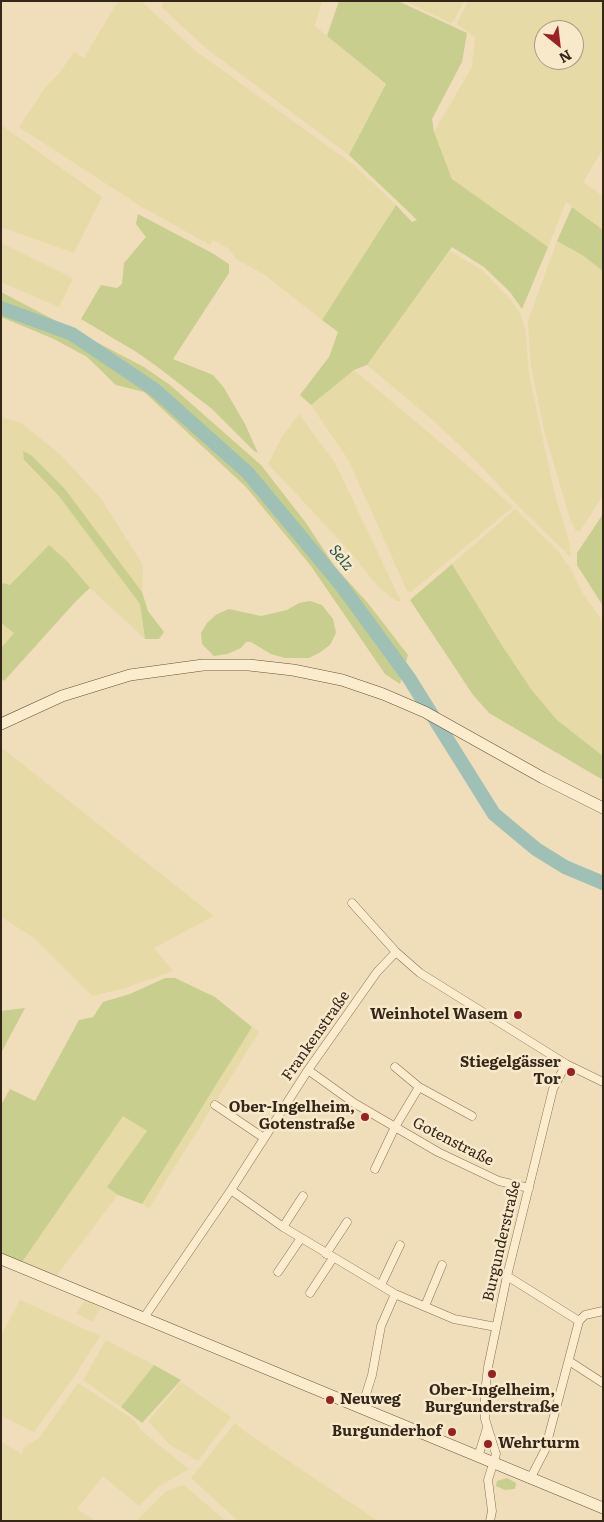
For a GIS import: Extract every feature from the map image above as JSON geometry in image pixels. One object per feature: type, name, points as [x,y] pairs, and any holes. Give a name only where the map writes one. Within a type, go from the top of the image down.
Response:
[{"type":"street","points":[[1,724],[62,696],[106,681],[182,667],[249,665],[293,670],[342,680],[383,694],[424,712],[502,756],[603,808]]},
{"type":"street","points":[[352,903],[396,952],[420,973],[566,1064],[603,1082]]},
{"type":"street","name":"Frankenstraße","points":[[143,1319],[231,1190],[308,1070],[377,972],[396,952]]},
{"type":"street","name":"Burgunderstraße","points":[[478,1457],[487,1428],[485,1394],[496,1326],[507,1276],[553,1089],[566,1064]]},
{"type":"street","name":"Gotenstraße","points":[[395,1067],[419,1087],[472,1116]]},
{"type":"street","name":"Gotenstraße","points":[[308,1070],[395,1127],[444,1155],[499,1181],[529,1188]]},
{"type":"street","name":"Gotenstraße","points":[[375,1169],[395,1127],[419,1087]]},
{"type":"street","points":[[215,1105],[264,1138]]},
{"type":"street","points":[[231,1190],[282,1227],[395,1294],[454,1318],[496,1326]]},
{"type":"street","points":[[282,1227],[304,1196]]},
{"type":"street","points":[[310,1293],[347,1222]]},
{"type":"street","points":[[278,1272],[300,1238]]},
{"type":"street","points":[[381,1285],[400,1245]]},
{"type":"street","points":[[1,1259],[603,1508]]},
{"type":"street","points":[[425,1306],[442,1265]]},
{"type":"street","points":[[507,1276],[579,1321]]},
{"type":"street","points":[[362,1407],[372,1375],[381,1326],[395,1294]]},
{"type":"street","points":[[530,1479],[545,1450],[579,1321],[592,1312],[603,1311]]},
{"type":"street","points":[[568,1361],[603,1383]]},
{"type":"street","name":"Burgunderstraße","points":[[487,1428],[496,1448],[494,1464],[488,1480],[492,1511],[490,1521]]},
{"type":"shaded area","points":[[118,1],[141,1],[197,52],[354,165],[396,205],[322,320],[265,275],[236,259],[229,249],[213,240],[210,245],[142,207],[19,127],[45,88],[60,72],[74,52],[84,58]]},
{"type":"shaded area","points":[[164,1],[322,1],[315,26],[386,85],[349,155],[207,49],[161,7]]},
{"type":"shaded area","points":[[405,1],[464,1],[452,24]]},
{"type":"shaded area","points":[[468,1],[603,1],[603,149],[583,182],[603,196],[603,230],[566,202],[548,247],[452,179],[434,132],[472,67],[475,38],[457,24]]},
{"type":"shaded area","points":[[1,125],[102,197],[74,253],[1,227]]},
{"type":"shaded area","points":[[557,241],[582,255],[603,271],[603,495],[580,531],[576,531],[570,519],[544,430],[531,367],[528,321]]},
{"type":"shaded area","points":[[1,243],[73,278],[59,307],[1,282]]},
{"type":"shaded area","points":[[450,251],[483,271],[511,300],[520,313],[525,328],[529,373],[538,417],[554,491],[569,541],[571,557],[435,422],[367,365]]},
{"type":"shaded area","points":[[354,370],[459,458],[513,507],[411,592],[407,591],[349,461],[311,405]]},
{"type":"shaded area","points":[[299,414],[335,463],[401,601],[396,601],[379,588],[346,547],[268,464],[281,438]]},
{"type":"shaded area","points":[[1,417],[21,423],[60,454],[102,500],[143,565],[142,592],[65,489],[31,455],[24,452],[24,461],[58,495],[140,604],[145,639],[90,588],[68,562],[10,585],[3,583],[1,585]]},
{"type":"shaded area","points":[[515,509],[558,551],[571,569],[582,592],[603,622],[603,756],[557,720],[531,689],[452,564]]},
{"type":"shaded area","points":[[1,623],[14,633],[1,648]]},
{"type":"shaded area","points":[[1,747],[214,916],[154,948],[173,971],[123,989],[92,996],[33,937],[1,917]]},
{"type":"shaded area","points":[[252,1027],[259,1032],[149,1208],[142,1204]]},
{"type":"shaded area","points":[[123,1115],[147,1131],[108,1187],[118,1195],[57,1275],[22,1262]]},
{"type":"shaded area","points":[[20,1300],[100,1336],[76,1374],[34,1432],[1,1416],[1,1336]]},
{"type":"shaded area","points":[[85,1300],[101,1308],[92,1322],[76,1313]]},
{"type":"shaded area","points":[[106,1340],[154,1365],[121,1407],[83,1380]]},
{"type":"shaded area","points":[[181,1382],[231,1417],[198,1461],[170,1445],[148,1421]]},
{"type":"shaded area","points":[[78,1383],[133,1419],[140,1430],[189,1469],[158,1487],[139,1506],[103,1476],[77,1509],[96,1521],[1,1521],[1,1442],[22,1454],[24,1447],[39,1438]]},
{"type":"shaded area","points":[[235,1423],[378,1521],[238,1521],[191,1478]]},
{"type":"shaded area","points":[[184,1485],[226,1521],[136,1521],[165,1492]]},
{"type":"green space","points":[[339,1],[398,1],[467,33],[462,62],[432,119],[434,132],[452,179],[548,247],[522,309],[510,292],[484,267],[452,247],[367,365],[354,370],[311,405],[300,395],[329,357],[338,332],[322,320],[396,205],[412,222],[417,220],[349,155],[386,84],[327,36]]},
{"type":"green space","points":[[572,207],[603,230],[603,271],[582,255],[557,241]]},
{"type":"green space","points":[[138,214],[229,264],[229,273],[173,359],[213,375],[224,388],[245,424],[258,453],[212,409],[159,368],[138,353],[81,319],[101,285],[117,288],[122,284],[124,263],[146,237],[136,224]]},
{"type":"green space","points":[[1,292],[144,367],[170,385],[261,465],[306,523],[335,567],[367,602],[408,655],[400,684],[385,674],[311,566],[246,487],[144,392],[116,385],[87,357],[54,339],[1,317]]},
{"type":"green space","points":[[23,451],[31,455],[65,489],[142,592],[148,611],[164,632],[159,639],[145,639],[140,604],[58,495],[24,460]]},
{"type":"green space","points":[[603,514],[603,606],[577,565],[577,553]]},
{"type":"green space","points":[[49,545],[68,562],[90,588],[4,681],[1,678],[1,648],[14,633],[1,623],[1,585],[3,583],[10,585]]},
{"type":"green space","points":[[452,564],[531,689],[557,720],[603,756],[603,780],[489,713],[473,695],[410,600]]},
{"type":"green space","points":[[310,601],[322,605],[333,619],[336,633],[330,645],[309,658],[285,658],[271,654],[251,642],[246,642],[241,648],[227,654],[214,656],[202,644],[201,633],[207,623],[217,614],[229,609],[261,616],[287,610],[299,603]]},
{"type":"green space","points":[[165,978],[175,978],[215,997],[252,1027],[142,1204],[118,1195],[107,1187],[147,1131],[123,1116],[22,1262],[1,1253],[1,1105],[10,1089],[35,1101],[79,1020],[93,1017],[103,1002],[130,994]]},
{"type":"green space","points":[[25,1008],[1,1053],[1,1011]]},
{"type":"green space","points":[[154,1365],[181,1380],[142,1423],[121,1407]]},
{"type":"green space","points":[[507,1478],[516,1483],[515,1489],[505,1490],[496,1486],[497,1481]]},
{"type":"waterway","name":"Selz","points":[[1,308],[72,334],[155,390],[248,473],[341,585],[409,678],[494,814],[536,849],[565,867],[603,883]]},
{"type":"place","name":"Weinhotel Wasem","points":[[518,1015]]},
{"type":"place","name":"Stiegelgässer Tor","points":[[571,1072]]},
{"type":"place","name":"Ober-Ingelheim, Gotenstraße","points":[[365,1117]]},
{"type":"place","name":"Ober-Ingelheim, Burgunderstraße","points":[[492,1374]]},
{"type":"place","name":"Neuweg","points":[[330,1400]]},
{"type":"place","name":"Burgunderhof","points":[[452,1432]]},
{"type":"place","name":"Wehrturm","points":[[488,1444]]}]
